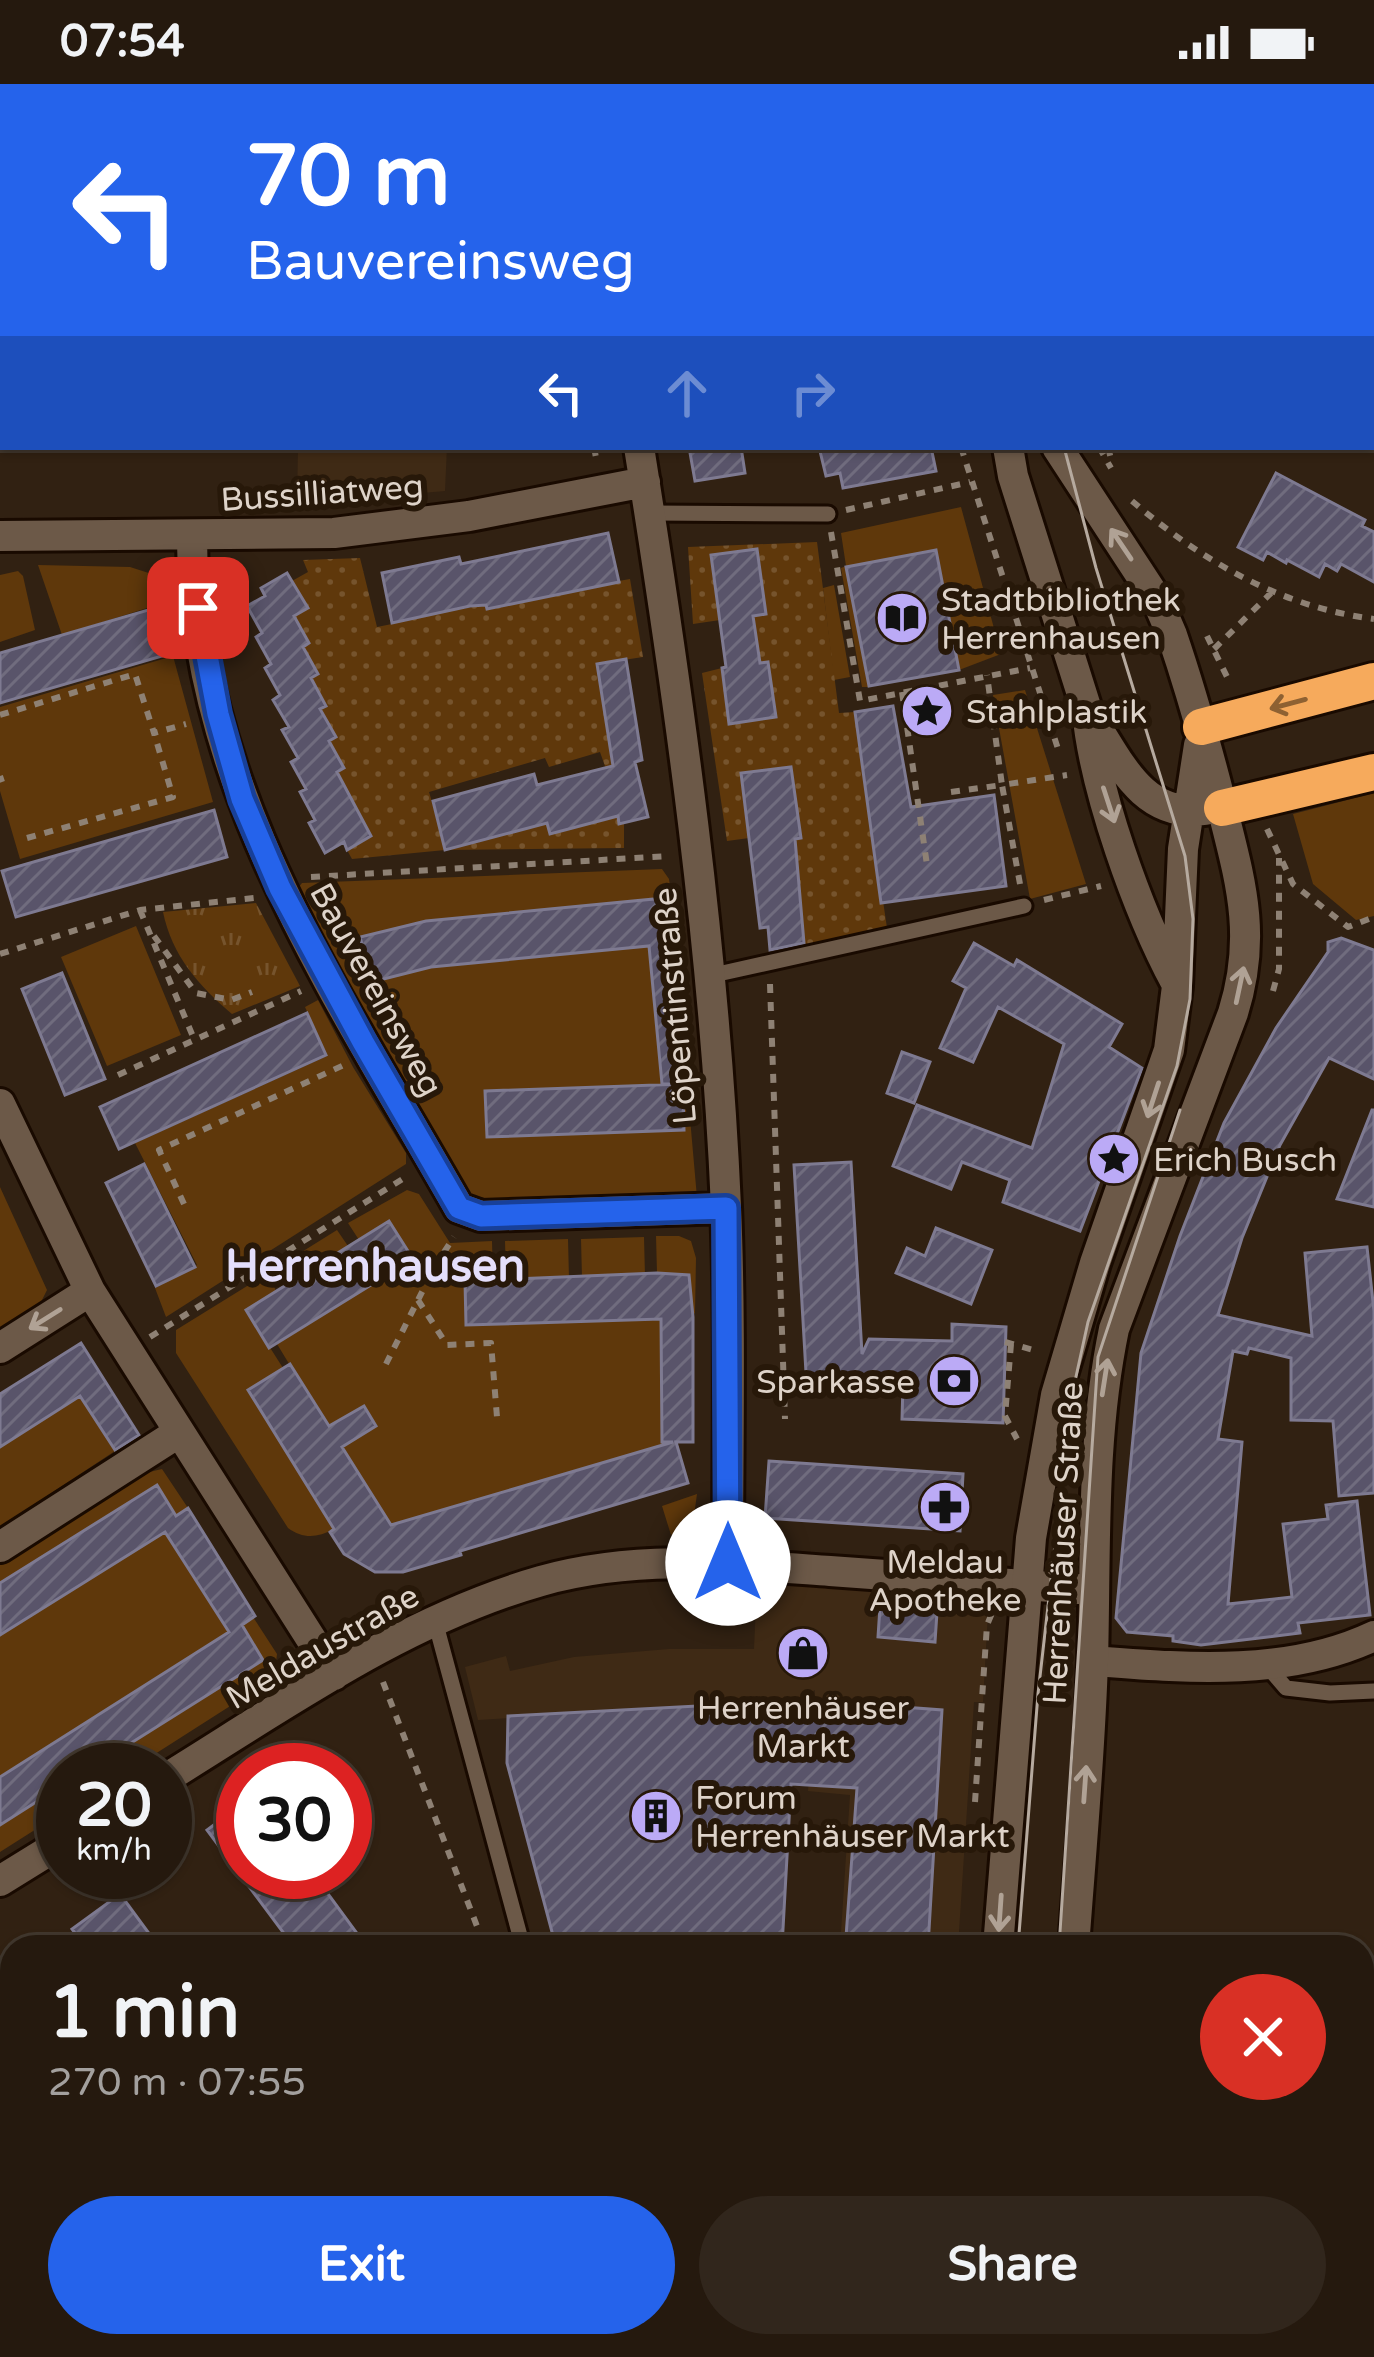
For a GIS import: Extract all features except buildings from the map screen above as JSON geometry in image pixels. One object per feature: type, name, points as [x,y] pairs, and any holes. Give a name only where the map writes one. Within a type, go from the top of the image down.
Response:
[{"type":"highway","points":[[1202,727],[1374,680]]},
{"type":"highway","points":[[1206,810],[1374,772]]},
{"type":"street","name":"Löpentinstraße","points":[[639,450],[697,854],[709,976],[726,1208],[728,1563]]},
{"type":"street","points":[[1009,450],[1087,710],[1090,748],[1138,899],[1178,986]]},
{"type":"street","name":"Herrenhäuser Straße","points":[[1059,450],[1157,600],[1202,727],[1206,810],[1244,896],[1243,982],[1114,1329],[1103,1379],[1094,1460],[1093,1661],[1075,1935]]},
{"type":"street","name":"Bussilliatweg","points":[[0,536],[334,533],[647,497]]},
{"type":"street","name":"Bauvereinsweg","points":[[192,536],[204,649],[242,799],[280,888],[328,979],[459,1208],[469,1214]]},
{"type":"street","points":[[1087,710],[1144,797],[1172,810],[1206,810]]},
{"type":"street","name":"Herrenhäuser Straße","points":[[999,1935],[1024,1586],[1056,1395],[1095,1263],[1169,1050],[1178,986],[1183,849],[1206,810]]},
{"type":"street","points":[[0,1104],[90,1291],[334,1675]]},
{"type":"street","points":[[469,1214],[726,1208]]},
{"type":"street","points":[[0,1348],[90,1291]]},
{"type":"street","points":[[0,1547],[178,1433]]},
{"type":"street","name":"Meldaustraße","points":[[192,1762],[372,1653],[434,1621],[543,1580],[656,1561],[1093,1590]]},
{"type":"street","points":[[1093,1661],[1207,1670],[1348,1648],[1374,1636]]},
{"type":"street","points":[[0,1881],[36,1859]]},
{"type":"lane","name":"Bussilliatweg","points":[[647,497],[827,514]]},
{"type":"lane","points":[[709,976],[1024,906]]},
{"type":"lane","points":[[434,1621],[520,1935]]},
{"type":"lane","points":[[1265,1664],[1286,1688],[1374,1691]]},
{"type":"path","points":[[962,450],[1060,753]]},
{"type":"path","points":[[1101,450],[1114,473],[1109,450]]},
{"type":"path","points":[[970,482],[827,514],[860,701],[1030,668]]},
{"type":"path","points":[[1132,501],[1175,538],[1270,593],[1374,620]]},
{"type":"path","points":[[1214,649],[1270,593]]},
{"type":"path","points":[[0,715],[135,674],[173,796],[27,838]]},
{"type":"path","points":[[987,675],[1024,906],[1105,885]]},
{"type":"path","points":[[902,692],[927,865]]},
{"type":"path","points":[[154,733],[218,714]]},
{"type":"path","points":[[951,792],[1067,775]]},
{"type":"path","points":[[0,954],[140,910],[253,899],[306,877],[697,854]]},
{"type":"path","points":[[1274,991],[1279,969],[1279,858],[1294,884],[1348,927],[1374,917]]},
{"type":"path","points":[[140,910],[195,1040]]},
{"type":"path","points":[[148,929],[196,993],[231,1000],[252,992]]},
{"type":"path","points":[[769,962],[784,1419]]},
{"type":"path","points":[[118,1075],[328,979]]},
{"type":"path","points":[[184,1204],[159,1150],[369,1053]]},
{"type":"path","points":[[128,1351],[432,1161]]},
{"type":"path","points":[[386,1364],[469,1214]]},
{"type":"path","points":[[418,1300],[447,1345],[490,1343],[497,1417]]},
{"type":"path","points":[[1020,1445],[1005,1416],[1008,1343],[1030,1349]]},
{"type":"path","points":[[372,1653],[480,1935]]},
{"type":"shaded area","points":[[298,450],[447,450],[445,491],[297,504]]},
{"type":"shaded area","points":[[757,1581],[989,1594],[983,1702],[974,1702],[959,1935],[841,1935],[850,1795],[808,1791],[815,1690],[797,1701],[478,1720],[465,1667],[506,1656],[510,1671],[574,1657],[669,1649],[754,1649]],"holes":[[[880,1608],[936,1612],[935,1642],[878,1637]]]},
{"type":"green space","points":[[961,507],[1001,654],[959,670],[936,550],[847,567],[869,687],[862,687],[841,568],[846,566],[841,533]]},
{"type":"green space","points":[[817,542],[839,713],[855,712],[887,928],[804,948],[797,872],[750,845],[801,838],[791,767],[741,773],[749,838],[727,841],[702,673],[722,668],[729,724],[775,717],[768,663],[760,663],[753,616],[766,613],[712,555],[720,620],[693,624],[688,547]]},
{"type":"green space","points":[[360,558],[377,627],[392,624],[392,620],[486,605],[488,610],[508,605],[509,600],[546,598],[546,594],[630,579],[643,657],[597,664],[614,767],[606,769],[600,752],[549,767],[545,758],[429,792],[446,849],[547,823],[551,834],[618,816],[619,824],[624,823],[624,848],[445,850],[352,859],[347,850],[371,835],[337,772],[329,741],[336,736],[320,709],[326,705],[311,678],[317,674],[303,647],[309,642],[294,616],[307,607],[292,581],[308,572],[303,560]]},
{"type":"green space","points":[[38,565],[130,567],[155,575],[163,603],[62,635]]},
{"type":"green space","points":[[18,571],[35,630],[0,642],[0,575]]},
{"type":"green space","points":[[834,585],[850,677],[834,680],[823,588]]},
{"type":"green space","points":[[173,656],[213,802],[20,859],[0,791],[0,707]]},
{"type":"green space","points":[[1025,690],[1086,884],[1030,899],[993,695]]},
{"type":"green space","points":[[1374,793],[1374,916],[1356,920],[1313,884],[1293,814]]},
{"type":"green space","points":[[662,869],[669,879],[678,944],[670,944],[664,898],[426,921],[361,938],[372,982],[431,967],[649,946],[662,1085],[485,1092],[487,1137],[683,1130],[683,1084],[687,1084],[698,1209],[469,1214],[294,893],[302,883]]},
{"type":"green space","points":[[256,903],[300,986],[232,1014],[188,969],[163,912]]},
{"type":"green space","points":[[136,926],[181,1035],[107,1066],[61,957]]},
{"type":"green space","points":[[318,1000],[406,1153],[406,1164],[166,1317],[155,1288],[197,1265],[135,1143],[327,1056],[305,1007]]},
{"type":"green space","points":[[0,1187],[47,1290],[37,1310],[0,1332]]},
{"type":"green space","points":[[407,1190],[419,1194],[450,1243],[492,1241],[493,1280],[465,1282],[466,1325],[669,1319],[661,1328],[662,1445],[393,1525],[386,1523],[277,1344],[412,1259],[389,1221],[359,1240],[348,1223]]},
{"type":"green space","points":[[337,1230],[348,1246],[287,1284],[276,1268]]},
{"type":"green space","points":[[656,1236],[691,1241],[696,1258],[695,1313],[690,1317],[689,1275],[657,1273]]},
{"type":"green space","points":[[644,1237],[645,1276],[582,1278],[581,1239]]},
{"type":"green space","points":[[568,1239],[569,1278],[506,1280],[505,1241]]},
{"type":"green space","points":[[268,1273],[276,1291],[246,1310],[283,1368],[248,1391],[334,1529],[316,1536],[288,1528],[176,1353],[176,1330]]},
{"type":"green space","points":[[80,1396],[115,1451],[0,1527],[0,1447]]},
{"type":"green space","points":[[138,1467],[145,1473],[162,1469],[188,1508],[176,1516],[157,1486],[0,1583],[0,1554]]},
{"type":"green space","points":[[697,1494],[693,1523],[671,1535],[662,1506]]},
{"type":"green space","points":[[165,1532],[229,1632],[54,1743],[36,1743],[36,1754],[0,1777],[0,1635]]},
{"type":"green space","points":[[253,1617],[277,1654],[274,1678],[172,1743],[131,1743],[263,1660],[241,1624]]},
{"type":"green space","points":[[36,1802],[36,1829],[0,1852],[0,1825]]},
{"type":"tram line","points":[[1019,1935],[1038,1694],[1072,1395],[1088,1322],[1177,1066],[1190,999],[1193,919],[1185,856],[1065,450]]},
{"type":"tram line","points":[[1060,1935],[1098,1357],[1180,1110]]},
{"type":"place","name":"Stadtbibliothek Herrenhausen","points":[[902,618]]},
{"type":"place","name":"Stahlplastik","points":[[927,711]]},
{"type":"place","name":"Erich Busch","points":[[1114,1159]]},
{"type":"place","name":"Sparkasse","points":[[954,1381]]},
{"type":"place","name":"Meldau Apotheke","points":[[945,1507]]},
{"type":"place","name":"Herrenhäuser Markt","points":[[803,1653]]},
{"type":"place","name":"Forum Herrenhäuser Markt","points":[[656,1816]]},
{"type":"district","name":"Herrenhausen","points":[[375,1265]]},
{"type":"route","points":[[198,608],[218,714],[242,799],[280,888],[459,1208],[481,1216],[726,1208],[728,1563]]}]
